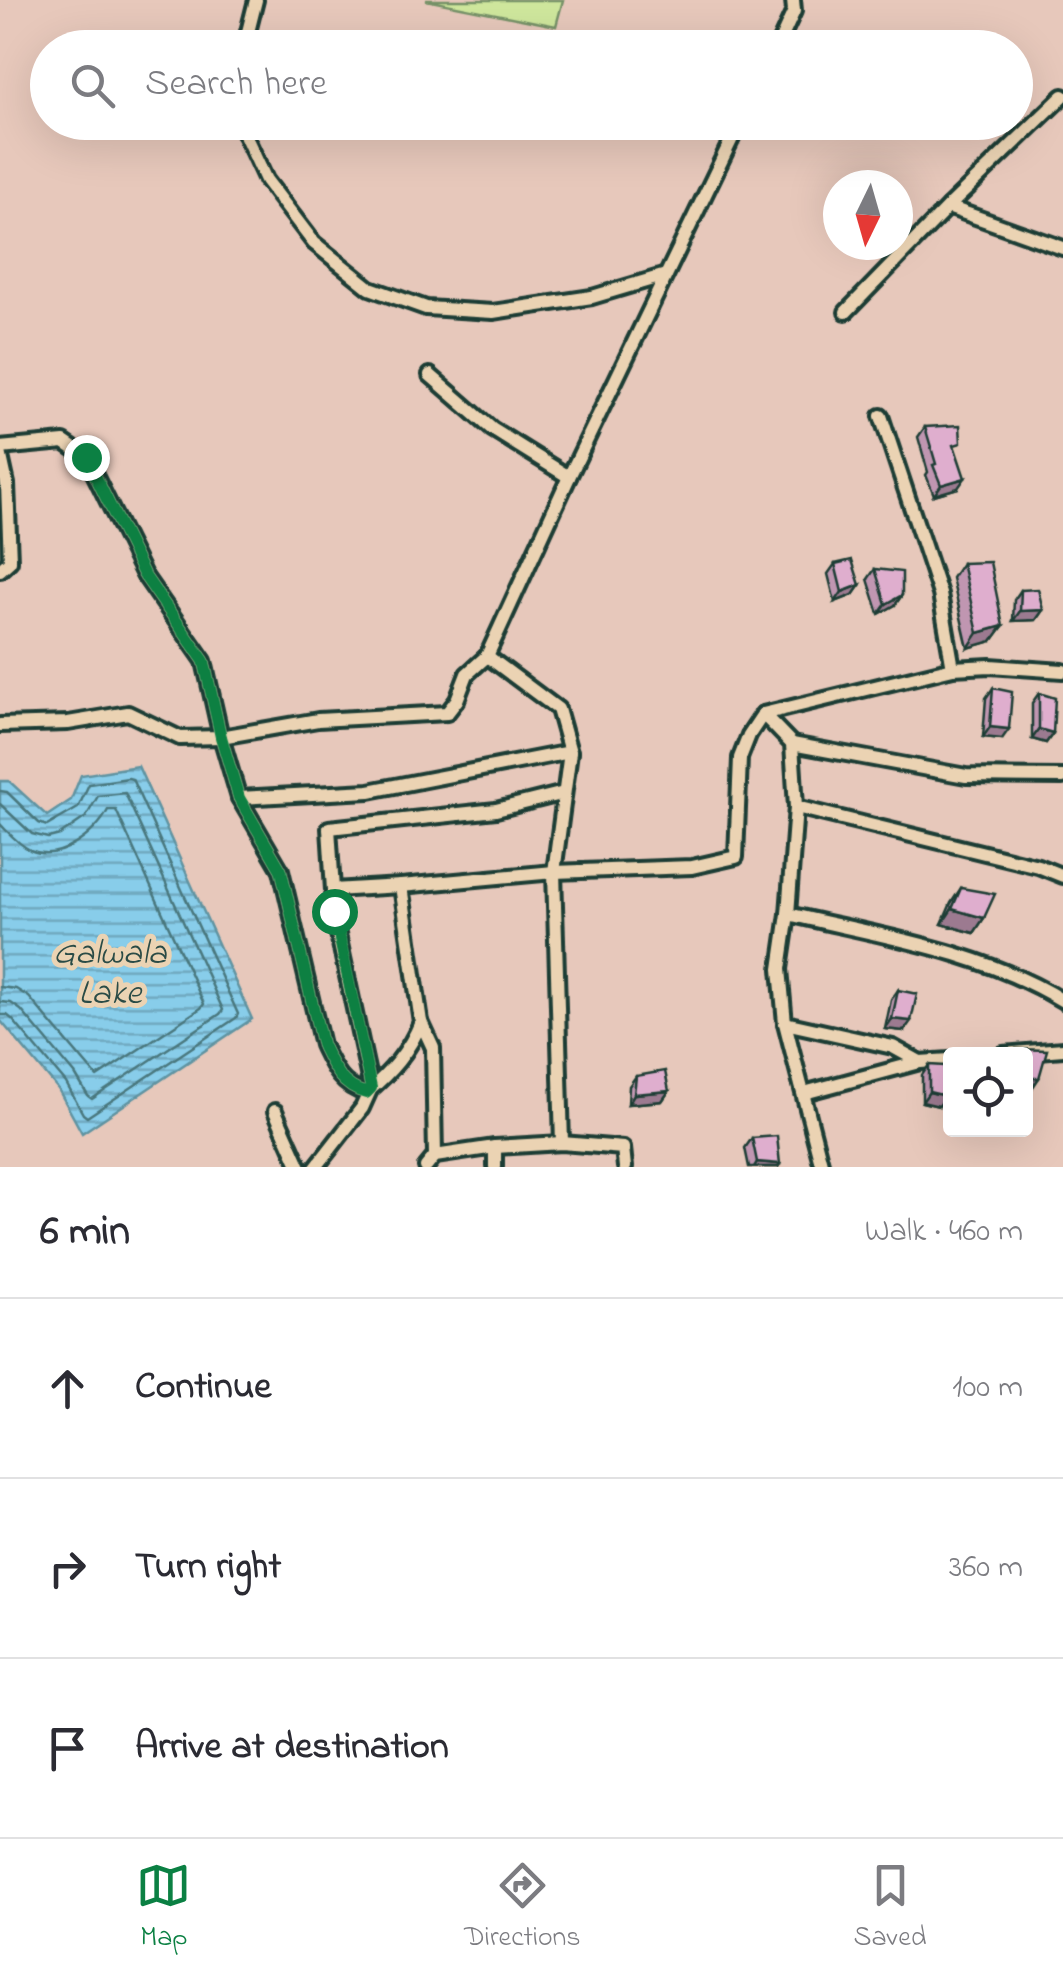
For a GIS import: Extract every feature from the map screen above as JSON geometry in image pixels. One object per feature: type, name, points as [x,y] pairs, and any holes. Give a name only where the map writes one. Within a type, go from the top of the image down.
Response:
[{"type":"street","points":[[248,30],[256,0]]},
{"type":"street","points":[[785,30],[794,11],[792,0]]},
{"type":"street","points":[[1033,125],[1063,96]]},
{"type":"street","points":[[247,140],[266,180],[314,244],[370,288],[426,308],[493,312],[592,298],[666,275]]},
{"type":"street","points":[[0,725],[68,723],[128,713],[180,738],[221,737],[318,720],[447,714],[467,674],[487,656],[731,140]]},
{"type":"street","points":[[846,312],[1018,140]]},
{"type":"street","points":[[948,208],[1063,248]]},
{"type":"street","points":[[430,375],[492,428],[569,477]]},
{"type":"street","points":[[881,416],[940,594],[952,668]]},
{"type":"street","points":[[0,570],[10,560],[8,484],[0,450],[64,442],[86,457],[144,575],[204,661],[239,798],[281,870],[322,1045],[334,1071],[353,1090],[366,1093],[390,1073],[414,1041],[421,1022]]},
{"type":"street","points":[[487,656],[558,709],[570,752],[554,872],[562,1143]]},
{"type":"street","points":[[333,890],[554,872],[692,868],[736,857],[740,758],[763,714],[952,668],[990,666],[1063,671]]},
{"type":"street","points":[[763,714],[792,744],[966,776],[1063,778]]},
{"type":"street","points":[[792,744],[796,807],[780,968],[786,1023],[822,1167]]},
{"type":"street","points":[[239,798],[369,791],[570,752]]},
{"type":"street","points":[[316,1167],[362,1108],[371,1088],[334,911],[329,828],[496,810],[564,793]]},
{"type":"street","points":[[796,807],[1038,866],[1063,876]]},
{"type":"street","points":[[401,886],[421,1022],[433,1048],[430,1162],[495,1147],[562,1143],[623,1148],[625,1167]]},
{"type":"street","points":[[788,914],[966,956],[1063,1001]]},
{"type":"street","points":[[786,1023],[893,1047],[920,1062]]},
{"type":"street","points":[[1033,1052],[1063,1049]]},
{"type":"street","points":[[804,1093],[920,1062],[943,1060]]},
{"type":"street","points":[[275,1111],[300,1167]]},
{"type":"street","points":[[495,1147],[495,1167]]},
{"type":"green space","points":[[426,0],[563,0],[556,26]]},
{"type":"water","name":"Galwala Lake","points":[[138,766],[252,1019],[82,1133],[58,1089],[0,1020],[0,781],[9,781],[47,816],[71,800],[81,775]]},
{"type":"building","points":[[960,425],[961,443],[954,445],[965,478],[941,485],[925,427]]},
{"type":"building","points":[[852,560],[860,585],[842,592],[835,564]]},
{"type":"building","points":[[990,562],[1003,626],[978,633],[962,563]]},
{"type":"building","points":[[875,569],[902,572],[902,595],[886,604]]},
{"type":"building","points":[[1038,589],[1043,610],[1020,611],[1021,590]]},
{"type":"building","points":[[993,688],[1012,692],[1009,729],[990,727]]},
{"type":"building","points":[[1039,693],[1055,698],[1053,733],[1039,729]]},
{"type":"building","points":[[961,888],[995,894],[984,918],[952,909]]},
{"type":"building","points":[[898,990],[917,994],[911,1021],[892,1019]]},
{"type":"building","points":[[1033,1050],[1047,1050],[1039,1078],[1033,1078]]},
{"type":"building","points":[[929,1065],[943,1066],[943,1095],[929,1092]]},
{"type":"building","points":[[665,1071],[669,1091],[634,1094],[636,1076]]},
{"type":"building","points":[[777,1136],[780,1164],[757,1162],[752,1138]]},
{"type":"route","points":[[86,457],[144,575],[204,661],[239,798],[281,870],[322,1045],[334,1071],[353,1090],[366,1093],[371,1088],[334,911]]}]
